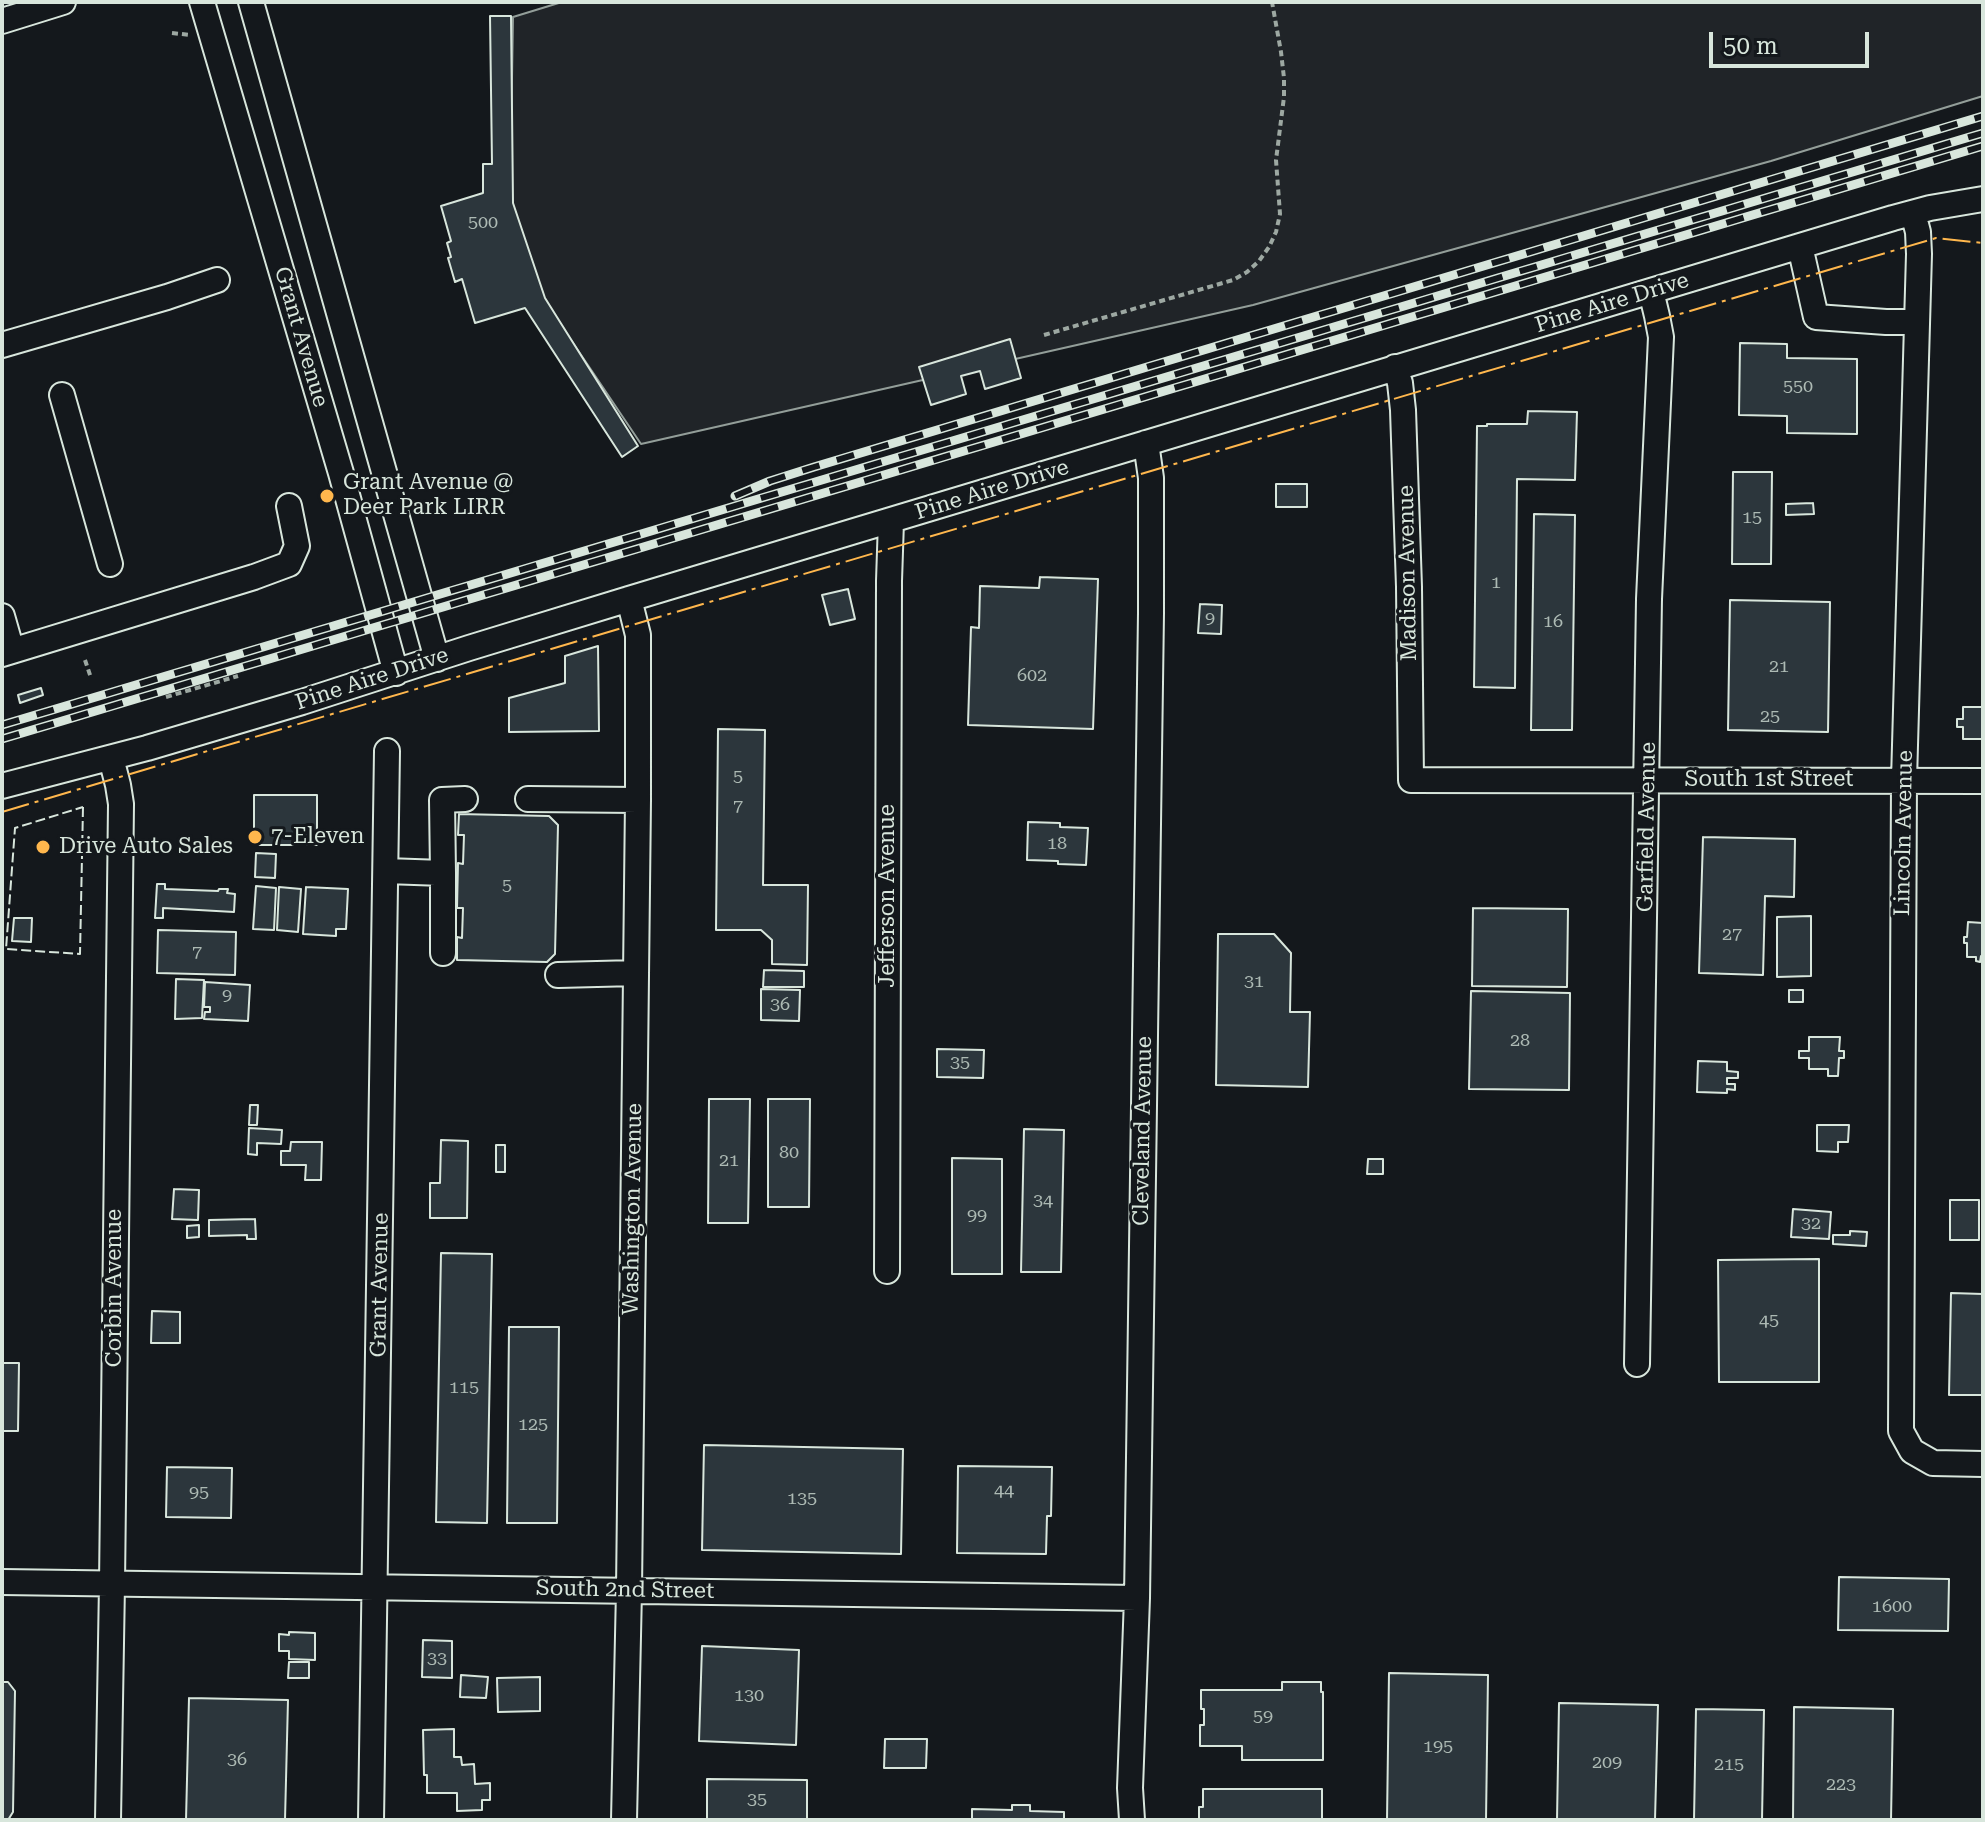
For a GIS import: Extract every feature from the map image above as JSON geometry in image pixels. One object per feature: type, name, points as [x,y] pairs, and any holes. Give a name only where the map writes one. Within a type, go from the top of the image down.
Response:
[{"type":"street","points":[[2,21],[63,2]]},
{"type":"street","name":"Grant Avenue","points":[[202,2],[341,473],[396,673]]},
{"type":"street","name":"Grant Avenue","points":[[251,2],[437,659]]},
{"type":"street","name":"Pine Aire Drive","points":[[2,786],[111,758],[1395,367],[1913,213],[1979,197]]},
{"type":"street","name":"Lincoln Avenue","points":[[1913,213],[1919,244],[1904,780],[1901,1431],[1912,1451],[1933,1463],[1983,1464]]},
{"type":"street","points":[[1800,246],[1816,317],[1917,322]]},
{"type":"street","points":[[2,345],[217,280]]},
{"type":"street","name":"Garfield Avenue","points":[[1637,1364],[1649,599],[1661,337],[1651,291]]},
{"type":"street","name":"Madison Avenue","points":[[1395,367],[1400,383],[1404,424],[1411,780]]},
{"type":"street","points":[[62,395],[110,564]]},
{"type":"street","name":"Cleveland Avenue","points":[[1132,1820],[1130,1788],[1137,1598],[1151,613],[1151,478],[1146,443]]},
{"type":"street","points":[[2,616],[7,652],[289,564],[297,546],[289,506]]},
{"type":"street","name":"Jefferson Avenue","points":[[887,1271],[891,521]]},
{"type":"street","name":"Washington Avenue","points":[[624,1820],[638,800],[638,635],[629,599]]},
{"type":"street","name":"Grant Avenue","points":[[371,1820],[387,751]]},
{"type":"street","name":"Corbin Avenue","points":[[108,1820],[121,804],[111,758]]},
{"type":"street","name":"South 1st Street","points":[[1411,780],[1983,781]]},
{"type":"street","points":[[443,953],[442,800],[465,799]]},
{"type":"street","points":[[528,799],[638,800]]},
{"type":"street","points":[[386,871],[443,873]]},
{"type":"street","points":[[558,975],[636,973]]},
{"type":"street","name":"South 2nd Street","points":[[2,1582],[1137,1598]]},
{"type":"path","points":[[1044,335],[1233,280],[1259,261],[1269,247],[1280,214],[1276,160],[1284,97],[1281,52],[1272,2]]},
{"type":"path","points":[[85,660],[91,678]]},
{"type":"path","points":[[166,697],[238,676]]},
{"type":"shaded area","points":[[562,2],[1983,2],[1983,96],[1771,161],[1253,305],[641,444],[536,288],[510,199],[513,17]]},
{"type":"building","points":[[490,16],[511,16],[513,203],[545,298],[638,446],[622,457],[525,308],[475,323],[462,279],[455,282],[448,258],[451,257],[447,243],[451,241],[441,206],[483,193],[483,164],[492,164]]},
{"type":"building","points":[[1010,339],[1021,378],[985,389],[980,371],[961,376],[966,394],[931,405],[919,367]]},
{"type":"building","points":[[1740,343],[1787,344],[1787,358],[1857,359],[1857,434],[1787,433],[1787,416],[1739,415]]},
{"type":"building","points":[[1528,411],[1577,412],[1575,480],[1517,479],[1515,688],[1474,687],[1477,426],[1527,424]]},
{"type":"building","points":[[1733,472],[1772,472],[1771,564],[1732,564]]},
{"type":"building","points":[[1276,484],[1307,484],[1307,507],[1276,507]]},
{"type":"building","points":[[1813,503],[1814,514],[1786,515],[1786,504]]},
{"type":"building","points":[[1534,514],[1575,515],[1572,730],[1531,730]]},
{"type":"building","points":[[1040,577],[1098,579],[1093,729],[968,725],[971,627],[979,628],[980,586],[1039,588]]},
{"type":"building","points":[[848,589],[855,619],[830,625],[822,595]]},
{"type":"building","points":[[1730,600],[1830,602],[1828,732],[1728,730]]},
{"type":"building","points":[[1200,604],[1222,605],[1221,634],[1198,633]]},
{"type":"building","points":[[598,646],[599,731],[509,732],[509,698],[565,683],[565,656]]},
{"type":"building","points":[[41,688],[43,695],[20,703],[18,695]]},
{"type":"building","points":[[1963,707],[1983,707],[1983,739],[1963,739],[1963,727],[1957,727],[1957,719],[1963,719]]},
{"type":"building","points":[[718,729],[765,730],[763,885],[808,885],[807,965],[772,964],[772,940],[761,930],[716,930]]},
{"type":"building","points":[[254,795],[317,795],[317,845],[254,845]]},
{"type":"building","points":[[459,814],[549,816],[558,825],[555,954],[547,962],[457,960],[457,937],[462,938],[463,908],[457,908],[458,863],[463,864],[464,835],[458,835]]},
{"type":"building","points":[[1028,822],[1088,828],[1086,865],[1027,860]]},
{"type":"building","points":[[1703,837],[1795,839],[1794,897],[1765,896],[1763,975],[1699,973]]},
{"type":"building","points":[[256,853],[276,854],[275,878],[255,877]]},
{"type":"building","points":[[157,884],[165,884],[165,889],[228,889],[227,893],[235,894],[234,912],[163,908],[163,918],[155,918]]},
{"type":"building","points":[[256,886],[276,888],[274,930],[253,929]]},
{"type":"building","points":[[279,887],[301,889],[298,932],[277,930]]},
{"type":"building","points":[[306,887],[348,889],[346,929],[336,929],[336,936],[303,934]]},
{"type":"building","points":[[1473,908],[1568,909],[1567,987],[1472,986]]},
{"type":"building","points":[[1811,916],[1811,976],[1777,977],[1777,917]]},
{"type":"building","points":[[14,918],[32,918],[31,942],[12,941]]},
{"type":"building","points":[[1968,922],[1983,923],[1983,957],[1980,962],[1976,961],[1976,957],[1967,957],[1964,937],[1967,937]]},
{"type":"building","points":[[158,930],[236,932],[235,975],[157,973]]},
{"type":"building","points":[[1218,934],[1274,934],[1291,953],[1290,1012],[1310,1012],[1308,1087],[1216,1085]]},
{"type":"building","points":[[764,970],[804,971],[804,987],[763,987]]},
{"type":"building","points":[[176,979],[204,980],[202,1018],[175,1019]]},
{"type":"building","points":[[205,982],[250,985],[248,1021],[204,1019],[205,1012],[210,1012],[210,1007],[204,1007]]},
{"type":"building","points":[[761,989],[800,990],[799,1021],[761,1020]]},
{"type":"building","points":[[1789,990],[1803,990],[1803,1002],[1789,1002]]},
{"type":"building","points":[[1471,991],[1570,993],[1569,1090],[1469,1089]]},
{"type":"building","points":[[1809,1037],[1840,1037],[1839,1051],[1844,1051],[1844,1058],[1839,1058],[1838,1076],[1828,1076],[1828,1069],[1809,1069],[1809,1058],[1799,1058],[1799,1051],[1809,1051]]},
{"type":"building","points":[[937,1049],[984,1050],[983,1078],[937,1077]]},
{"type":"building","points":[[1698,1061],[1727,1062],[1727,1071],[1738,1072],[1738,1078],[1727,1078],[1727,1084],[1735,1084],[1735,1090],[1727,1089],[1727,1093],[1697,1092]]},
{"type":"building","points":[[709,1099],[750,1099],[748,1223],[708,1223]]},
{"type":"building","points":[[768,1099],[810,1099],[809,1207],[768,1207]]},
{"type":"building","points":[[250,1105],[258,1105],[257,1125],[249,1125]]},
{"type":"building","points":[[1817,1125],[1849,1125],[1848,1142],[1838,1142],[1838,1152],[1817,1151]]},
{"type":"building","points":[[249,1128],[282,1130],[281,1144],[257,1143],[257,1155],[248,1154]]},
{"type":"building","points":[[1024,1129],[1064,1130],[1061,1272],[1021,1272]]},
{"type":"building","points":[[441,1140],[468,1141],[467,1218],[430,1218],[430,1183],[440,1183]]},
{"type":"building","points":[[291,1142],[322,1142],[321,1180],[305,1180],[306,1165],[281,1165],[281,1151],[290,1151]]},
{"type":"building","points":[[496,1145],[505,1145],[505,1172],[496,1172]]},
{"type":"building","points":[[952,1158],[1002,1159],[1002,1274],[952,1274]]},
{"type":"building","points":[[1368,1159],[1383,1159],[1383,1174],[1367,1174]]},
{"type":"building","points":[[174,1189],[199,1190],[198,1220],[172,1219]]},
{"type":"building","points":[[1950,1200],[1979,1200],[1979,1240],[1950,1240]]},
{"type":"building","points":[[1793,1209],[1831,1212],[1829,1239],[1791,1237]]},
{"type":"building","points":[[255,1219],[256,1239],[247,1239],[247,1235],[209,1236],[209,1220]]},
{"type":"building","points":[[199,1225],[199,1237],[187,1238],[187,1226]]},
{"type":"building","points":[[1850,1231],[1867,1232],[1866,1246],[1833,1244],[1833,1235],[1850,1235]]},
{"type":"building","points":[[441,1253],[492,1254],[487,1523],[436,1522]]},
{"type":"building","points":[[1819,1259],[1819,1382],[1719,1382],[1718,1260]]},
{"type":"building","points":[[1951,1293],[1983,1294],[1983,1395],[1949,1395]]},
{"type":"building","points":[[152,1311],[180,1312],[180,1343],[151,1343]]},
{"type":"building","points":[[509,1327],[559,1327],[557,1523],[507,1523]]},
{"type":"building","points":[[2,1363],[19,1363],[18,1431],[2,1431]]},
{"type":"building","points":[[704,1445],[903,1449],[901,1554],[702,1550]]},
{"type":"building","points":[[958,1466],[1052,1467],[1046,1554],[957,1553]]},
{"type":"building","points":[[167,1467],[232,1468],[231,1518],[166,1517]]},
{"type":"building","points":[[1839,1577],[1949,1579],[1948,1631],[1838,1630]]},
{"type":"building","points":[[289,1632],[315,1633],[315,1660],[289,1659],[289,1651],[279,1651],[279,1634],[289,1635]]},
{"type":"building","points":[[423,1640],[452,1641],[452,1678],[422,1677]]},
{"type":"building","points":[[702,1646],[799,1650],[796,1745],[699,1741]]},
{"type":"building","points":[[289,1662],[309,1662],[309,1678],[288,1678]]},
{"type":"building","points":[[1389,1673],[1488,1675],[1486,1820],[1387,1820]]},
{"type":"building","points":[[461,1675],[488,1677],[486,1698],[460,1697]]},
{"type":"building","points":[[540,1677],[540,1711],[498,1712],[497,1678]]},
{"type":"building","points":[[2,1682],[8,1682],[15,1691],[13,1812],[8,1820],[2,1820]]},
{"type":"building","points":[[1282,1682],[1321,1682],[1323,1760],[1242,1760],[1242,1746],[1200,1746],[1200,1725],[1204,1725],[1201,1690],[1282,1690]]},
{"type":"building","points":[[189,1698],[288,1700],[285,1820],[186,1820]]},
{"type":"building","points":[[1559,1703],[1658,1705],[1655,1820],[1557,1820]]},
{"type":"building","points":[[1794,1707],[1893,1709],[1891,1820],[1793,1820]]},
{"type":"building","points":[[1696,1709],[1764,1710],[1762,1820],[1694,1820]]},
{"type":"building","points":[[454,1729],[454,1757],[461,1757],[462,1765],[474,1764],[475,1784],[490,1783],[490,1800],[482,1800],[482,1810],[457,1811],[457,1793],[427,1793],[423,1730]]},
{"type":"building","points":[[885,1739],[927,1739],[926,1768],[884,1768]]},
{"type":"building","points":[[707,1779],[807,1780],[807,1820],[707,1820]]},
{"type":"building","points":[[1203,1789],[1322,1789],[1322,1820],[1199,1820]]},
{"type":"building","points":[[1012,1805],[1030,1805],[1030,1811],[1064,1812],[1064,1820],[972,1820],[972,1809],[1012,1810]]},
{"type":"railway","points":[[735,496],[814,467],[1983,116]]},
{"type":"railway","points":[[2,725],[1983,133]]},
{"type":"railway","points":[[2,739],[1983,146]]},
{"type":"fence","points":[[83,807],[80,954],[6,949],[15,828],[83,807]]},
{"type":"power","points":[[2,812],[1936,238],[1983,243]]},
{"type":"place","name":"Grant Avenue @ Deer Park LIRR","points":[[327,496]]},
{"type":"place","name":"7-Eleven","points":[[255,837]]},
{"type":"place","name":"Drive Auto Sales","points":[[43,847]]}]
